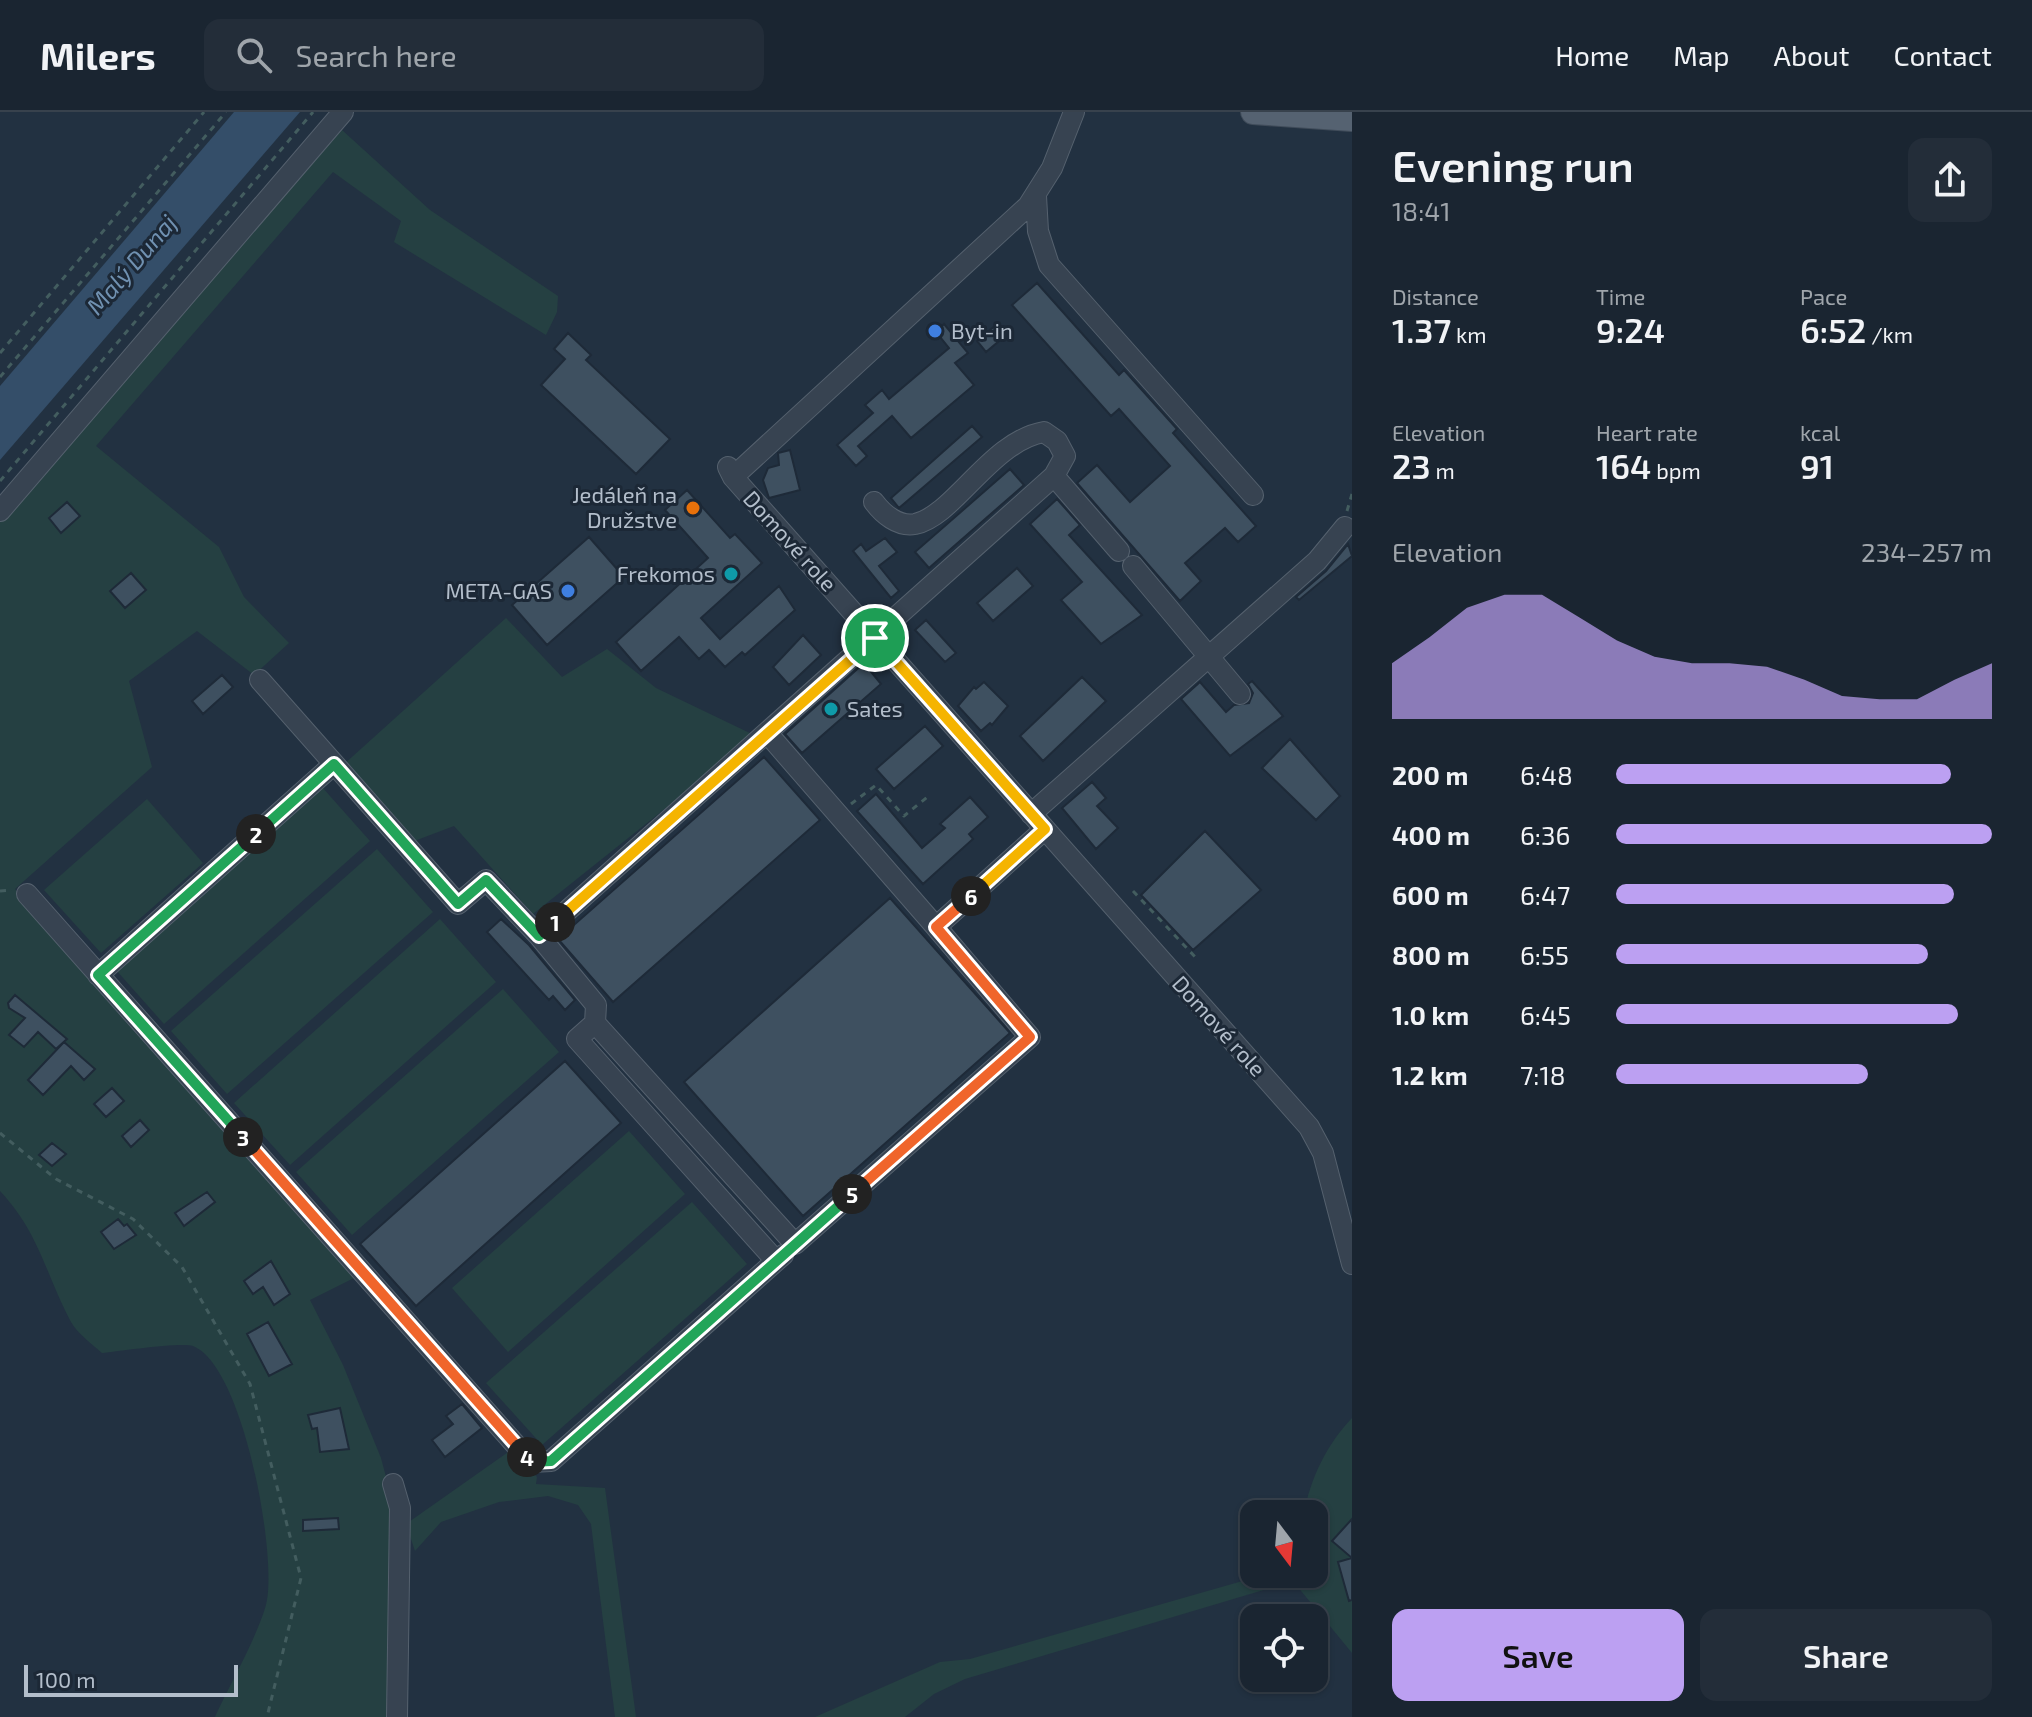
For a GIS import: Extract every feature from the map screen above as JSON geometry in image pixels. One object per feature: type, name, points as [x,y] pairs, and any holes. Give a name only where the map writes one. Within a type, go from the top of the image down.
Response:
[{"type":"main road","points":[[1253,112],[1352,119]]},
{"type":"street","points":[[0,511],[343,112]]},
{"type":"street","name":"Domové role","points":[[1074,112],[1052,168],[1036,196],[730,472],[1318,1140],[1352,1264]]},
{"type":"street","points":[[1036,196],[1038,231],[1049,265],[1253,495]]},
{"type":"street","points":[[539,936],[1054,476],[1065,456],[1057,441],[1044,432],[1031,434],[1006,448],[935,512],[916,524],[898,522],[883,514],[874,502]]},
{"type":"street","points":[[1054,476],[1119,551]]},
{"type":"street","points":[[936,927],[1038,822],[1209,656],[1317,561],[1345,527]]},
{"type":"street","points":[[1133,566],[1240,694]]},
{"type":"street","points":[[260,680],[458,904],[486,880],[539,936],[596,1005],[595,1023],[577,1039],[776,1261]]},
{"type":"street","points":[[27,894],[531,1462],[551,1461],[1030,1037],[768,734]]},
{"type":"street","points":[[98,975],[334,764]]},
{"type":"street","points":[[595,1023],[795,1244]]},
{"type":"street","points":[[393,1484],[400,1508],[397,1717]]},
{"type":"path","points":[[0,353],[204,112]]},
{"type":"path","points":[[0,377],[226,112]]},
{"type":"path","points":[[0,481],[313,112]]},
{"type":"path","points":[[838,814],[876,785],[904,816],[931,794]]},
{"type":"path","points":[[1133,891],[1198,960]]},
{"type":"path","points":[[0,1133],[56,1179],[133,1219],[182,1267],[250,1384],[301,1578],[267,1717]]},
{"type":"green space","points":[[342,130],[430,210],[558,296],[557,312],[546,335],[394,242],[401,221],[333,172],[96,446],[219,547],[244,597],[289,643],[254,675],[197,631],[129,681],[152,767],[15,889],[358,1276],[310,1300],[343,1365],[381,1458],[396,1515],[390,1717],[215,1717],[259,1626],[267,1600],[268,1575],[261,1502],[241,1422],[227,1387],[211,1361],[193,1346],[102,1353],[89,1342],[71,1322],[33,1238],[0,1191],[0,517]]},
{"type":"green space","points":[[506,618],[562,677],[607,649],[656,688],[756,736],[533,914],[454,826],[409,843],[342,766]]},
{"type":"green space","points":[[314,778],[370,841],[164,1024],[108,961]]},
{"type":"green space","points":[[147,799],[203,863],[101,953],[44,890]]},
{"type":"green space","points":[[377,849],[433,912],[227,1094],[171,1031]]},
{"type":"green space","points":[[440,919],[496,982],[290,1165],[234,1103]]},
{"type":"green space","points":[[503,989],[559,1052],[352,1235],[296,1172]]},
{"type":"green space","points":[[629,1131],[685,1194],[508,1352],[452,1288]]},
{"type":"green space","points":[[692,1202],[747,1264],[542,1445],[486,1383]]},
{"type":"green space","points":[[1352,1418],[1352,1653],[1328,1624],[1328,1604],[1312,1604],[1299,1588],[1328,1588],[1328,1500],[1307,1500],[1315,1475]]},
{"type":"green space","points":[[511,1450],[537,1477],[536,1484],[605,1488],[636,1717],[615,1717],[591,1524],[578,1505],[548,1496],[499,1502],[441,1522],[415,1551],[406,1524]]},
{"type":"green space","points":[[1240,1582],[1240,1588],[1271,1588],[965,1679],[934,1694],[905,1717],[815,1717],[940,1662],[970,1659]]},
{"type":"water","name":"Malý Dunaj","points":[[234,112],[300,112],[0,460],[0,386]]},
{"type":"building","points":[[1037,283],[1119,375],[1124,370],[1177,429],[1173,433],[1256,526],[1238,542],[1225,528],[1185,563],[1201,581],[1180,601],[1077,483],[1097,465],[1130,502],[1170,466],[1119,409],[1111,416],[1012,305]]},
{"type":"building","points":[[944,324],[968,353],[955,363],[974,385],[911,438],[892,416],[858,446],[867,456],[856,466],[837,445],[873,413],[865,405],[882,390],[889,399],[949,348],[936,332]]},
{"type":"building","points":[[996,325],[1005,336],[986,352],[977,341]]},
{"type":"building","points":[[568,333],[591,355],[586,360],[670,439],[636,474],[541,385],[565,359],[554,349]]},
{"type":"building","points":[[972,426],[982,437],[899,508],[891,498]]},
{"type":"building","points":[[790,450],[800,490],[769,498],[763,480],[768,468],[779,465],[778,453]]},
{"type":"building","points":[[1010,469],[1024,485],[929,568],[915,552]]},
{"type":"building","points":[[687,490],[730,538],[735,534],[762,563],[701,618],[720,639],[779,586],[795,610],[745,655],[742,652],[725,667],[709,650],[699,659],[679,637],[641,671],[616,642],[708,558],[665,510]]},
{"type":"building","points":[[1057,499],[1080,525],[1069,535],[1142,615],[1101,644],[1061,600],[1082,582],[1030,524]]},
{"type":"building","points":[[67,502],[80,516],[61,533],[49,518]]},
{"type":"building","name":"META-GAS","points":[[589,537],[624,577],[547,645],[512,605]]},
{"type":"building","points":[[885,538],[897,552],[879,566],[899,591],[891,598],[853,551],[861,544],[866,551]]},
{"type":"building","points":[[1348,544],[1352,556],[1299,600],[1296,597],[1326,571]]},
{"type":"building","points":[[1017,568],[1033,586],[993,621],[977,603]]},
{"type":"building","points":[[131,573],[146,590],[125,608],[110,591]]},
{"type":"building","points":[[926,620],[956,653],[945,662],[915,630]]},
{"type":"building","points":[[803,635],[821,655],[789,685],[773,667]]},
{"type":"building","name":"Sates","points":[[864,663],[881,684],[802,753],[785,734]]},
{"type":"building","points":[[222,675],[233,687],[203,714],[192,701]]},
{"type":"building","points":[[1082,677],[1106,701],[1043,761],[1020,736]]},
{"type":"building","points":[[1252,681],[1283,716],[1230,756],[1181,699],[1200,682],[1226,712],[1234,705],[1249,703],[1253,693],[1248,684]]},
{"type":"building","points":[[984,682],[1008,706],[992,725],[990,723],[981,731],[958,706],[974,687],[976,689]]},
{"type":"building","points":[[925,726],[943,746],[894,789],[876,769]]},
{"type":"building","points":[[1290,739],[1340,796],[1316,820],[1262,768]]},
{"type":"building","points":[[764,757],[820,820],[613,1002],[558,939]]},
{"type":"building","points":[[1092,782],[1106,798],[1097,806],[1118,828],[1096,849],[1062,808]]},
{"type":"building","points":[[876,794],[922,848],[945,828],[940,824],[970,797],[988,817],[969,834],[973,839],[923,884],[857,811]]},
{"type":"building","points":[[1205,831],[1261,890],[1193,950],[1141,895]]},
{"type":"building","points":[[890,898],[1010,1033],[803,1216],[684,1082]]},
{"type":"building","points":[[501,919],[529,945],[575,1000],[565,1010],[553,996],[549,1000],[487,932]]},
{"type":"building","points":[[15,995],[67,1039],[56,1049],[38,1032],[24,1047],[9,1035],[25,1018],[9,1008],[8,1003]]},
{"type":"building","points":[[64,1042],[95,1069],[84,1080],[71,1066],[43,1095],[28,1080]]},
{"type":"building","points":[[565,1061],[621,1123],[416,1306],[360,1244]]},
{"type":"building","points":[[112,1088],[124,1101],[106,1117],[94,1104]]},
{"type":"building","points":[[140,1120],[149,1130],[131,1147],[122,1136]]},
{"type":"building","points":[[52,1143],[66,1154],[52,1166],[39,1155]]},
{"type":"building","points":[[207,1192],[215,1202],[184,1226],[175,1213]]},
{"type":"building","points":[[118,1219],[136,1235],[114,1249],[101,1232]]},
{"type":"building","points":[[271,1261],[290,1294],[274,1305],[263,1287],[253,1294],[244,1281]]},
{"type":"building","points":[[268,1322],[292,1364],[269,1376],[247,1334]]},
{"type":"building","points":[[462,1404],[482,1428],[445,1457],[432,1440],[453,1424],[446,1416]]},
{"type":"building","points":[[340,1408],[349,1449],[320,1452],[317,1428],[312,1429],[308,1415]]},
{"type":"building","points":[[338,1518],[339,1529],[303,1531],[303,1520]]},
{"type":"building","points":[[1352,1519],[1352,1558],[1332,1541]]},
{"type":"building","points":[[1352,1558],[1352,1600],[1349,1601],[1338,1562]]},
{"type":"place","name":"Byt-in","points":[[935,331]]},
{"type":"place","name":"Jedáleň na Družstve","points":[[693,508]]},
{"type":"place","name":"Frekomos","points":[[731,574]]},
{"type":"place","name":"META-GAS","points":[[568,591]]},
{"type":"place","name":"Sates","points":[[831,709]]},
{"type":"route","points":[[875,638],[1045,829],[936,927],[1030,1037],[551,1461],[531,1462],[98,975],[334,764],[458,904],[486,880],[539,936],[875,638]]}]
